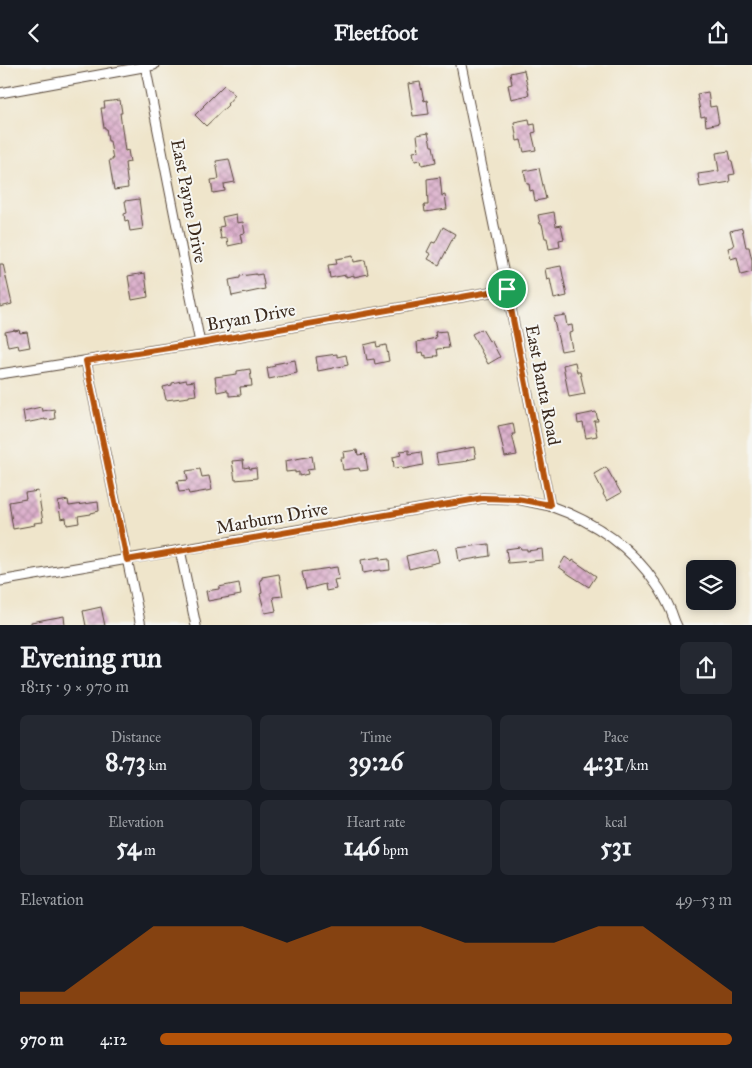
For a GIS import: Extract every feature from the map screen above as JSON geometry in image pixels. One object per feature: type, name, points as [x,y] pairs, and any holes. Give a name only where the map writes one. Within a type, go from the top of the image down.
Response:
[{"type":"street","name":"East Banta Road","points":[[461,65],[550,505]]},
{"type":"street","points":[[0,93],[148,66]]},
{"type":"street","name":"East Payne Drive","points":[[148,66],[200,343]]},
{"type":"street","name":"Bryan Drive","points":[[0,374],[200,343],[507,289]]},
{"type":"street","points":[[86,361],[141,625]]},
{"type":"street","name":"Marburn Drive","points":[[0,581],[483,498],[517,499],[550,505]]},
{"type":"street","points":[[550,505],[566,511],[599,529],[631,553],[657,585],[677,625]]},
{"type":"street","points":[[180,550],[196,625]]},
{"type":"building","points":[[524,70],[529,95],[511,99],[508,85],[512,84],[510,73]]},
{"type":"building","points":[[420,82],[424,101],[427,100],[429,114],[413,116],[408,84]]},
{"type":"building","points":[[224,85],[235,95],[228,105],[206,126],[195,115]]},
{"type":"building","points":[[708,92],[710,107],[716,106],[719,123],[706,126],[705,116],[701,117],[697,94]]},
{"type":"building","points":[[120,100],[125,151],[128,150],[130,162],[125,163],[128,188],[114,190],[109,160],[113,160],[110,141],[108,141],[106,128],[104,128],[101,108],[105,108],[104,102]]},
{"type":"building","points":[[529,119],[530,125],[535,124],[536,132],[532,133],[536,150],[524,152],[521,140],[517,141],[514,122]]},
{"type":"building","points":[[428,133],[436,162],[422,165],[421,160],[415,161],[413,152],[419,151],[417,135]]},
{"type":"building","points":[[729,151],[735,174],[729,175],[730,182],[700,187],[698,174],[719,171],[716,153]]},
{"type":"building","points":[[229,159],[235,182],[224,184],[225,191],[213,193],[211,180],[219,179],[216,161]]},
{"type":"building","points":[[539,168],[546,199],[535,201],[533,190],[530,191],[524,171]]},
{"type":"building","points":[[440,177],[442,196],[445,195],[447,209],[425,212],[424,205],[428,205],[427,179]]},
{"type":"building","points":[[139,199],[143,229],[130,231],[128,220],[125,221],[124,214],[127,213],[125,201]]},
{"type":"building","points":[[554,212],[556,226],[561,225],[564,239],[559,240],[560,247],[549,249],[538,215]]},
{"type":"building","points":[[236,214],[237,223],[243,222],[245,233],[240,234],[242,243],[228,246],[227,238],[221,239],[219,227],[224,226],[222,217]]},
{"type":"building","points":[[443,227],[455,234],[439,265],[428,259],[431,254],[427,252],[432,242],[435,243]]},
{"type":"building","points":[[742,228],[746,247],[749,247],[752,260],[752,272],[741,275],[737,257],[731,259],[728,248],[734,246],[730,231]]},
{"type":"building","points":[[353,256],[354,262],[365,260],[368,274],[354,277],[354,275],[346,277],[346,275],[330,278],[328,265],[337,264],[336,259]]},
{"type":"building","points":[[0,264],[3,264],[12,304],[0,307]]},
{"type":"building","points":[[561,266],[567,296],[554,299],[550,279],[547,280],[545,269]]},
{"type":"building","points":[[145,273],[148,297],[132,300],[128,276]]},
{"type":"building","points":[[262,274],[265,289],[232,296],[229,280],[240,278],[240,276]]},
{"type":"building","points":[[565,315],[567,326],[572,325],[573,332],[569,333],[572,349],[561,351],[553,317]]},
{"type":"building","points":[[482,329],[489,341],[491,340],[500,357],[488,364],[472,334]]},
{"type":"building","points":[[19,330],[20,333],[27,332],[30,347],[19,349],[18,345],[8,347],[5,332]]},
{"type":"building","points":[[446,331],[449,348],[437,349],[438,356],[435,357],[426,358],[423,352],[418,353],[417,342],[436,338],[435,332]]},
{"type":"building","points":[[376,342],[377,347],[386,345],[389,361],[375,364],[374,359],[367,360],[364,345]]},
{"type":"building","points":[[337,354],[337,357],[346,355],[348,365],[318,371],[316,357]]},
{"type":"building","points":[[295,360],[297,373],[269,379],[267,368],[275,366],[274,364]]},
{"type":"building","points":[[575,362],[577,372],[580,372],[585,394],[569,397],[563,365]]},
{"type":"building","points":[[250,369],[252,386],[240,387],[241,395],[229,396],[227,390],[217,392],[215,377],[237,374],[237,371]]},
{"type":"building","points":[[186,380],[187,382],[194,381],[196,395],[166,400],[163,387]]},
{"type":"building","points":[[41,407],[42,411],[54,409],[55,419],[25,423],[23,411]]},
{"type":"building","points":[[596,412],[598,421],[594,421],[597,436],[586,438],[583,423],[578,424],[577,416]]},
{"type":"building","points":[[513,423],[515,434],[512,434],[517,455],[505,457],[498,426]]},
{"type":"building","points":[[474,447],[476,458],[468,461],[438,465],[436,454]]},
{"type":"building","points":[[357,450],[358,455],[365,454],[368,470],[360,471],[359,468],[343,470],[341,458],[344,458],[343,452]]},
{"type":"building","points":[[409,450],[409,454],[421,452],[423,465],[403,469],[402,467],[394,468],[393,457],[401,455],[400,451]]},
{"type":"building","points":[[312,456],[314,469],[307,470],[308,474],[299,476],[299,472],[286,472],[285,461]]},
{"type":"building","points":[[243,460],[244,468],[256,468],[257,478],[235,480],[232,461]]},
{"type":"building","points":[[606,467],[621,493],[607,501],[594,474]]},
{"type":"building","points":[[200,469],[202,477],[209,476],[212,490],[189,494],[188,491],[179,492],[177,481],[188,480],[186,471]]},
{"type":"building","points":[[38,491],[43,522],[13,529],[9,502],[26,499],[25,493]]},
{"type":"building","points":[[68,500],[69,506],[98,502],[99,511],[78,516],[79,523],[67,525],[66,518],[61,519],[58,502]]},
{"type":"building","points":[[489,544],[490,556],[459,561],[457,548]]},
{"type":"building","points":[[520,547],[521,549],[527,549],[527,551],[542,549],[543,560],[508,563],[506,549]]},
{"type":"building","points":[[436,549],[439,562],[409,569],[406,556]]},
{"type":"building","points":[[380,557],[380,560],[389,559],[390,570],[363,573],[361,560]]},
{"type":"building","points":[[565,557],[572,562],[573,560],[596,576],[589,587],[559,567]]},
{"type":"building","points":[[337,567],[339,579],[334,580],[336,589],[326,591],[325,584],[306,589],[302,572]]},
{"type":"building","points":[[279,574],[283,596],[273,597],[276,611],[265,613],[260,594],[262,593],[260,580],[262,577]]},
{"type":"building","points":[[239,583],[241,595],[208,601],[206,591]]},
{"type":"building","points":[[101,607],[105,625],[86,625],[83,611]]},
{"type":"building","points":[[64,616],[65,625],[31,625],[31,622]]},
{"type":"route","points":[[507,289],[550,505],[529,500],[500,497],[483,498],[127,560],[86,361],[507,289]]}]
